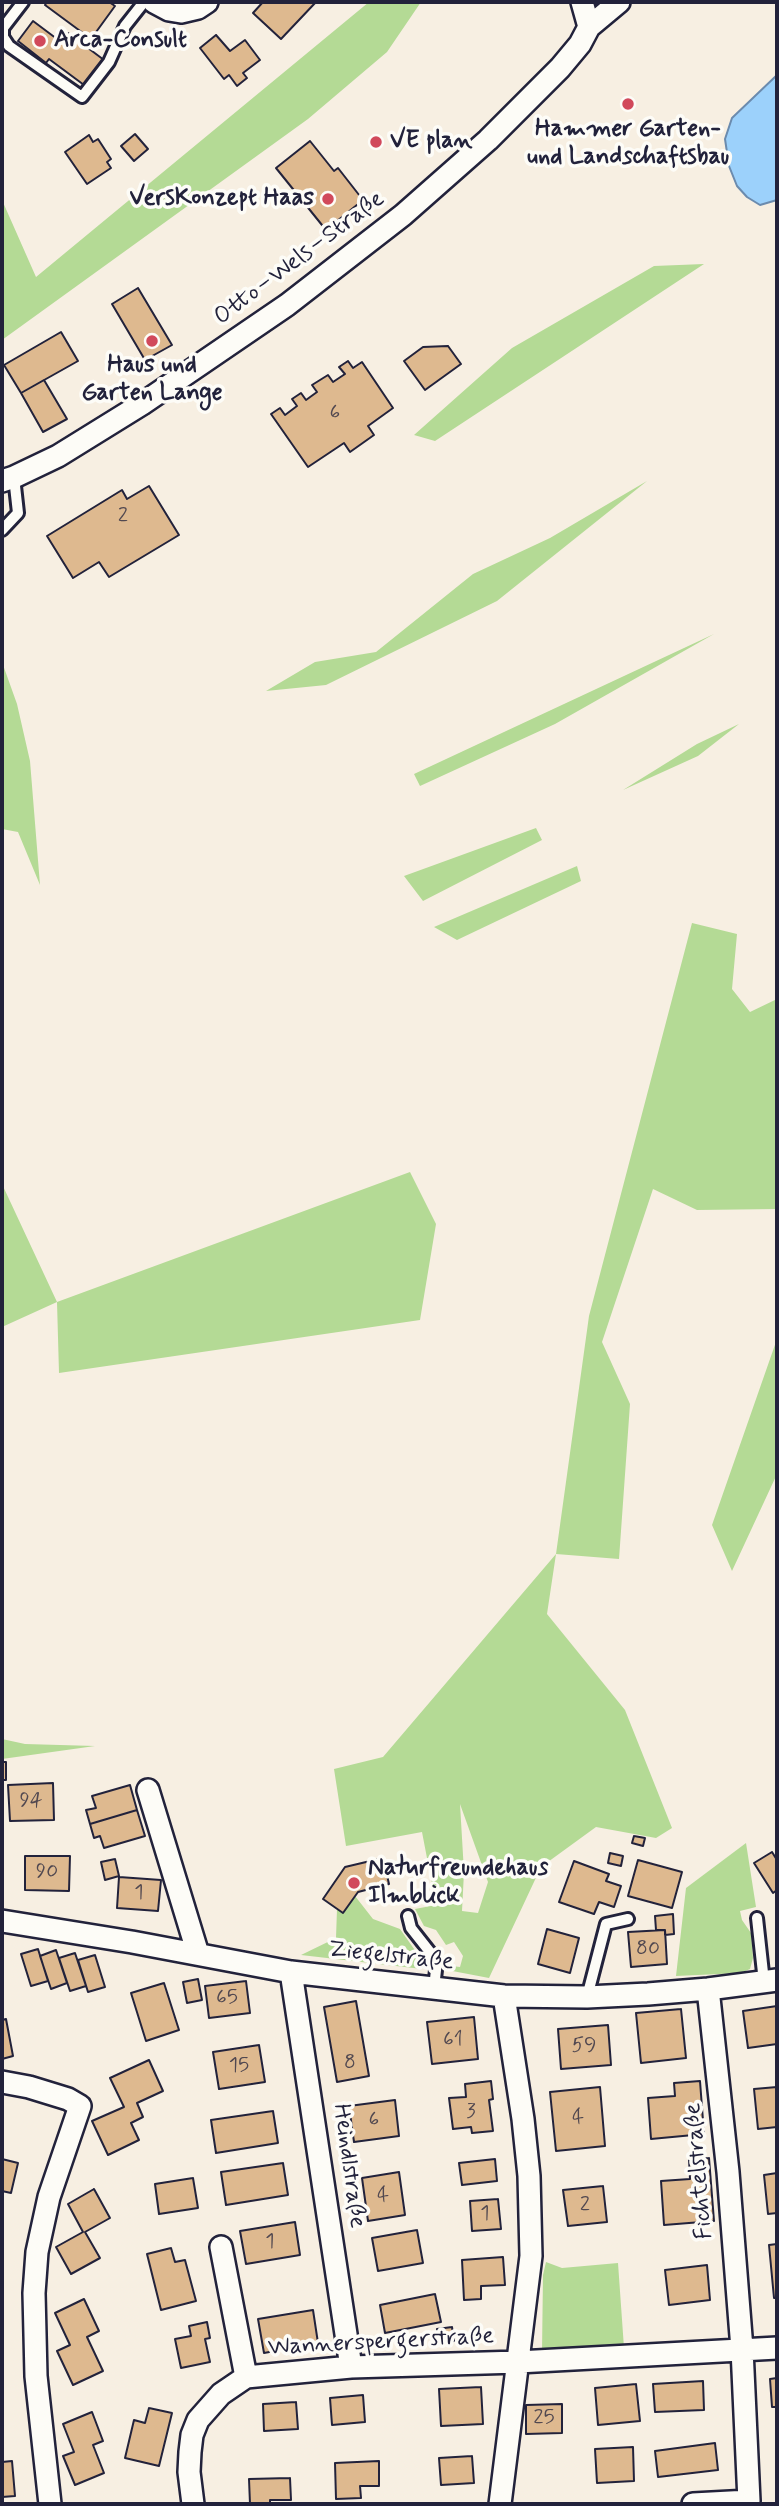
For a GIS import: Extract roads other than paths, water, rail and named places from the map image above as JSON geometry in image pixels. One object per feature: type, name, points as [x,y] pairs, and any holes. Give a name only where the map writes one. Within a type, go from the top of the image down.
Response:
[{"type":"street","points":[[154,2],[169,10],[181,12],[198,8],[207,2]]},
{"type":"street","points":[[582,2],[589,27]]},
{"type":"street","name":"Otto–Wels–Straße","points":[[8,479],[58,456],[231,345],[403,215],[488,140],[561,68],[580,44],[589,27],[619,2]]},
{"type":"street","points":[[148,1790],[198,1954]]},
{"type":"street","name":"Ziegelstraße","points":[[2,1921],[291,1972],[504,1996],[587,1997],[708,1989],[771,1981]]},
{"type":"street","name":"Heindlstraße","points":[[291,1972],[351,2367]]},
{"type":"street","name":"Fichtelstraße","points":[[708,1989],[728,2172],[742,2349]]},
{"type":"street","points":[[504,1996],[523,2119],[531,2204],[531,2256],[518,2362]]},
{"type":"street","points":[[2,2082],[29,2087],[68,2099],[80,2106],[49,2197],[37,2252],[34,2293],[36,2376],[50,2504]]},
{"type":"street","points":[[193,2504],[189,2472],[190,2452],[192,2435],[198,2420],[221,2394],[246,2377],[221,2247]]},
{"type":"street","name":"Wannerspergerstraße","points":[[246,2377],[351,2367],[518,2362],[777,2348]]},
{"type":"street","points":[[693,2504],[749,2501],[742,2349]]},
{"type":"street","name":"Wannerspergerstraße","points":[[500,2504],[518,2362]]},
{"type":"lane","points":[[23,2],[4,28],[3,37],[9,46],[82,97],[109,62],[125,26],[144,2]]},
{"type":"lane","points":[[2,530],[18,513],[8,479]]},
{"type":"lane","points":[[408,1916],[411,1928],[437,1961],[434,1988]]},
{"type":"lane","points":[[757,1918],[771,1981]]},
{"type":"lane","points":[[587,1997],[606,1924],[628,1919]]},
{"type":"water","points":[[777,75],[777,200],[760,205],[747,197],[737,186],[729,166],[725,139],[732,118]]},
{"type":"place","name":"Arca-Consult","points":[[40,41]]},
{"type":"place","name":"Hammer Garten- und Landschaftsbau","points":[[628,104]]},
{"type":"place","name":"VE plan","points":[[376,142]]},
{"type":"place","name":"VersKonzept Haas","points":[[328,199]]},
{"type":"place","name":"Haus und Garten Lange","points":[[152,341]]},
{"type":"place","name":"Naturfreundehaus Ilmblick","points":[[354,1883]]}]
